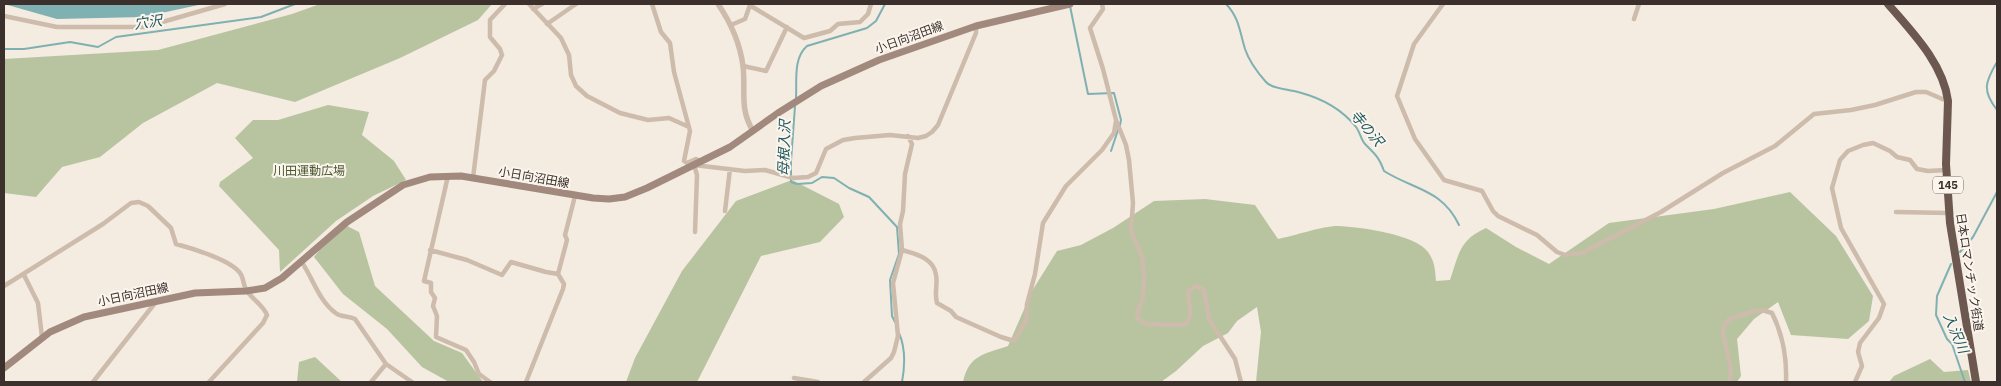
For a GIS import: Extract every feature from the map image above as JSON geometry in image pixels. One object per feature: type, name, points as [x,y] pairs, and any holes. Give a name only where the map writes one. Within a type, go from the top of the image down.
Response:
[{"type":"highway","name":"日本ロマンチック街道","points":[[1888,4],[1926,49],[1943,80],[1948,101],[1947,170],[1949,213],[1976,382]]},
{"type":"main road","name":"小日向沼田線","points":[[4,368],[42,337],[67,323],[84,317],[210,291],[246,291],[265,288],[273,284],[347,222],[403,185],[417,179],[448,176],[473,178],[574,196],[610,199],[625,197],[730,147],[802,97],[842,76],[921,44],[976,26],[1067,4]]},
{"type":"street","points":[[4,16],[57,27],[145,27],[225,4]]},
{"type":"street","points":[[473,178],[485,80],[494,71],[502,55],[500,49],[490,38],[490,20],[505,4]]},
{"type":"street","points":[[529,4],[561,38],[569,55],[576,86],[587,96],[620,113],[648,120],[669,118],[688,127]]},
{"type":"street","points":[[533,9],[542,4]]},
{"type":"street","points":[[547,24],[576,4]]},
{"type":"street","points":[[652,4],[662,32],[670,43],[674,72],[690,131],[684,161],[687,163],[696,159],[702,161]]},
{"type":"street","points":[[718,4],[731,25],[737,40],[743,66],[744,114],[753,131]]},
{"type":"street","points":[[731,25],[745,19],[751,5],[804,38],[830,31],[838,24],[860,22],[868,14],[871,4]]},
{"type":"street","points":[[1102,4],[1103,9],[1090,28],[1104,68],[1116,120],[1124,139],[1129,160],[1133,204],[1131,232],[1142,257],[1144,275],[1144,289],[1137,315],[1138,319],[1146,324],[1184,324],[1188,322],[1191,316],[1188,292],[1195,286],[1201,287],[1204,290],[1209,319],[1235,358],[1241,382]]},
{"type":"street","points":[[1443,4],[1414,44],[1397,96],[1397,100],[1415,139],[1444,180],[1482,191],[1493,212],[1498,216],[1537,235],[1557,252],[1566,255],[1582,252],[1661,212],[1723,173],[1775,146],[1814,114],[1875,105],[1916,92],[1926,92],[1948,101]]},
{"type":"street","points":[[1634,19],[1639,4]]},
{"type":"street","points":[[695,232],[697,175],[694,165],[765,170],[793,178],[808,177],[816,173],[826,149],[836,143],[864,137],[890,135],[918,138],[926,136],[938,125],[976,33],[976,26]]},
{"type":"street","points":[[743,66],[766,71],[787,27]]},
{"type":"street","points":[[902,250],[918,254],[931,264],[936,274],[935,296],[937,302],[951,311],[956,317],[1014,341],[1026,321],[1027,304],[1035,274],[1043,223],[1066,186],[1102,150],[1114,133],[1116,120]]},
{"type":"street","points":[[864,382],[894,352],[898,336],[893,283],[902,250],[900,224],[912,144],[908,136]]},
{"type":"street","points":[[1855,382],[1862,366],[1858,352],[1860,344],[1879,318],[1884,304],[1841,228],[1832,188],[1840,160],[1848,151],[1873,143],[1890,151],[1897,157],[1910,160],[1917,169],[1928,171],[1947,170]]},
{"type":"street","points":[[724,211],[730,169]]},
{"type":"street","points":[[448,176],[424,281],[431,283],[431,292],[435,298],[433,306],[437,316],[436,337],[466,350],[479,374],[490,382]]},
{"type":"street","points":[[526,382],[563,289],[564,284],[558,274],[567,240],[565,235],[574,196]]},
{"type":"street","points":[[4,286],[103,224],[131,203],[138,202],[148,206],[171,228],[176,244],[202,251],[236,268],[241,274],[246,291],[265,310],[267,315],[263,322],[209,382]]},
{"type":"street","points":[[1896,212],[1949,213]]},
{"type":"street","points":[[430,250],[467,260],[502,275],[511,262],[558,274]]},
{"type":"street","points":[[301,261],[310,273],[318,293],[327,305],[338,315],[349,315],[356,319],[386,364],[412,382]]},
{"type":"street","points":[[24,275],[38,303],[42,337]]},
{"type":"street","points":[[93,382],[156,301]]},
{"type":"street","points":[[1730,382],[1731,368],[1723,334],[1724,326],[1729,319],[1762,310],[1772,313],[1780,329],[1786,360],[1786,382]]},
{"type":"street","points":[[371,382],[386,364]]},
{"type":"street","points":[[794,378],[818,382]]},
{"type":"green space","points":[[320,4],[492,4],[478,20],[400,58],[295,102],[217,83],[143,123],[100,157],[62,167],[36,197],[4,193],[4,59],[158,50],[292,14]]},
{"type":"green space","name":"川田運動広場","points":[[328,105],[369,112],[362,135],[394,161],[406,180],[373,196],[336,221],[280,272],[279,250],[219,186],[220,182],[253,158],[235,138],[253,120],[278,120]]},
{"type":"green space","points":[[792,180],[839,204],[844,217],[820,242],[761,256],[697,382],[626,382],[635,358],[682,271],[736,201]]},
{"type":"green space","points":[[1790,192],[1836,236],[1873,296],[1869,321],[1848,339],[1791,335],[1778,302],[1754,319],[1737,339],[1741,376],[1737,382],[1256,382],[1261,332],[1257,307],[1237,321],[1228,333],[1203,346],[1161,382],[963,382],[969,366],[979,357],[1008,346],[1032,291],[1057,251],[1081,245],[1113,228],[1154,201],[1205,199],[1255,205],[1278,239],[1331,226],[1360,228],[1400,236],[1412,240],[1428,252],[1435,270],[1436,281],[1450,280],[1458,255],[1465,243],[1486,228],[1516,247],[1549,264],[1609,223],[1714,209]]},
{"type":"green space","points":[[341,223],[359,232],[375,286],[434,341],[462,353],[483,382],[449,382],[422,367],[387,329],[343,294],[314,257]]},
{"type":"green space","points":[[315,357],[342,382],[297,382],[299,362]]},
{"type":"green space","points":[[1930,359],[1944,372],[1968,370],[1971,382],[1889,382],[1894,376]]},
{"type":"water","points":[[4,4],[203,4],[143,17],[57,19]]},
{"type":"waterway","name":"穴沢","points":[[4,49],[24,49],[70,42],[98,47],[116,37],[261,17],[295,4]]},
{"type":"waterway","name":"母根入沢","points":[[796,98],[798,63],[807,46],[867,28],[876,21],[885,4]]},
{"type":"waterway","name":"寺の沢","points":[[1226,4],[1234,14],[1249,58],[1266,82],[1276,87],[1315,97],[1344,114],[1359,131],[1364,142],[1376,156],[1384,171],[1436,197],[1452,213],[1459,225]]},
{"type":"waterway","points":[[1070,6],[1088,94],[1114,93],[1121,120],[1120,125]]},
{"type":"waterway","name":"入沢川","points":[[1997,62],[1987,86],[1989,97],[1997,110]]},
{"type":"waterway","name":"母根入沢","points":[[795,106],[791,182],[797,184],[812,183],[822,177],[834,178],[849,188],[869,197],[897,227],[899,254],[890,280],[892,316],[895,322]]},
{"type":"waterway","points":[[1111,151],[1118,130]]},
{"type":"waterway","name":"入沢川","points":[[1960,252],[1973,237],[1997,192]]},
{"type":"waterway","name":"入沢川","points":[[1951,264],[1937,296],[1936,315],[1947,339],[1952,344],[1965,382]]},
{"type":"waterway","name":"母根入沢","points":[[899,333],[903,345],[904,358],[902,382]]}]
